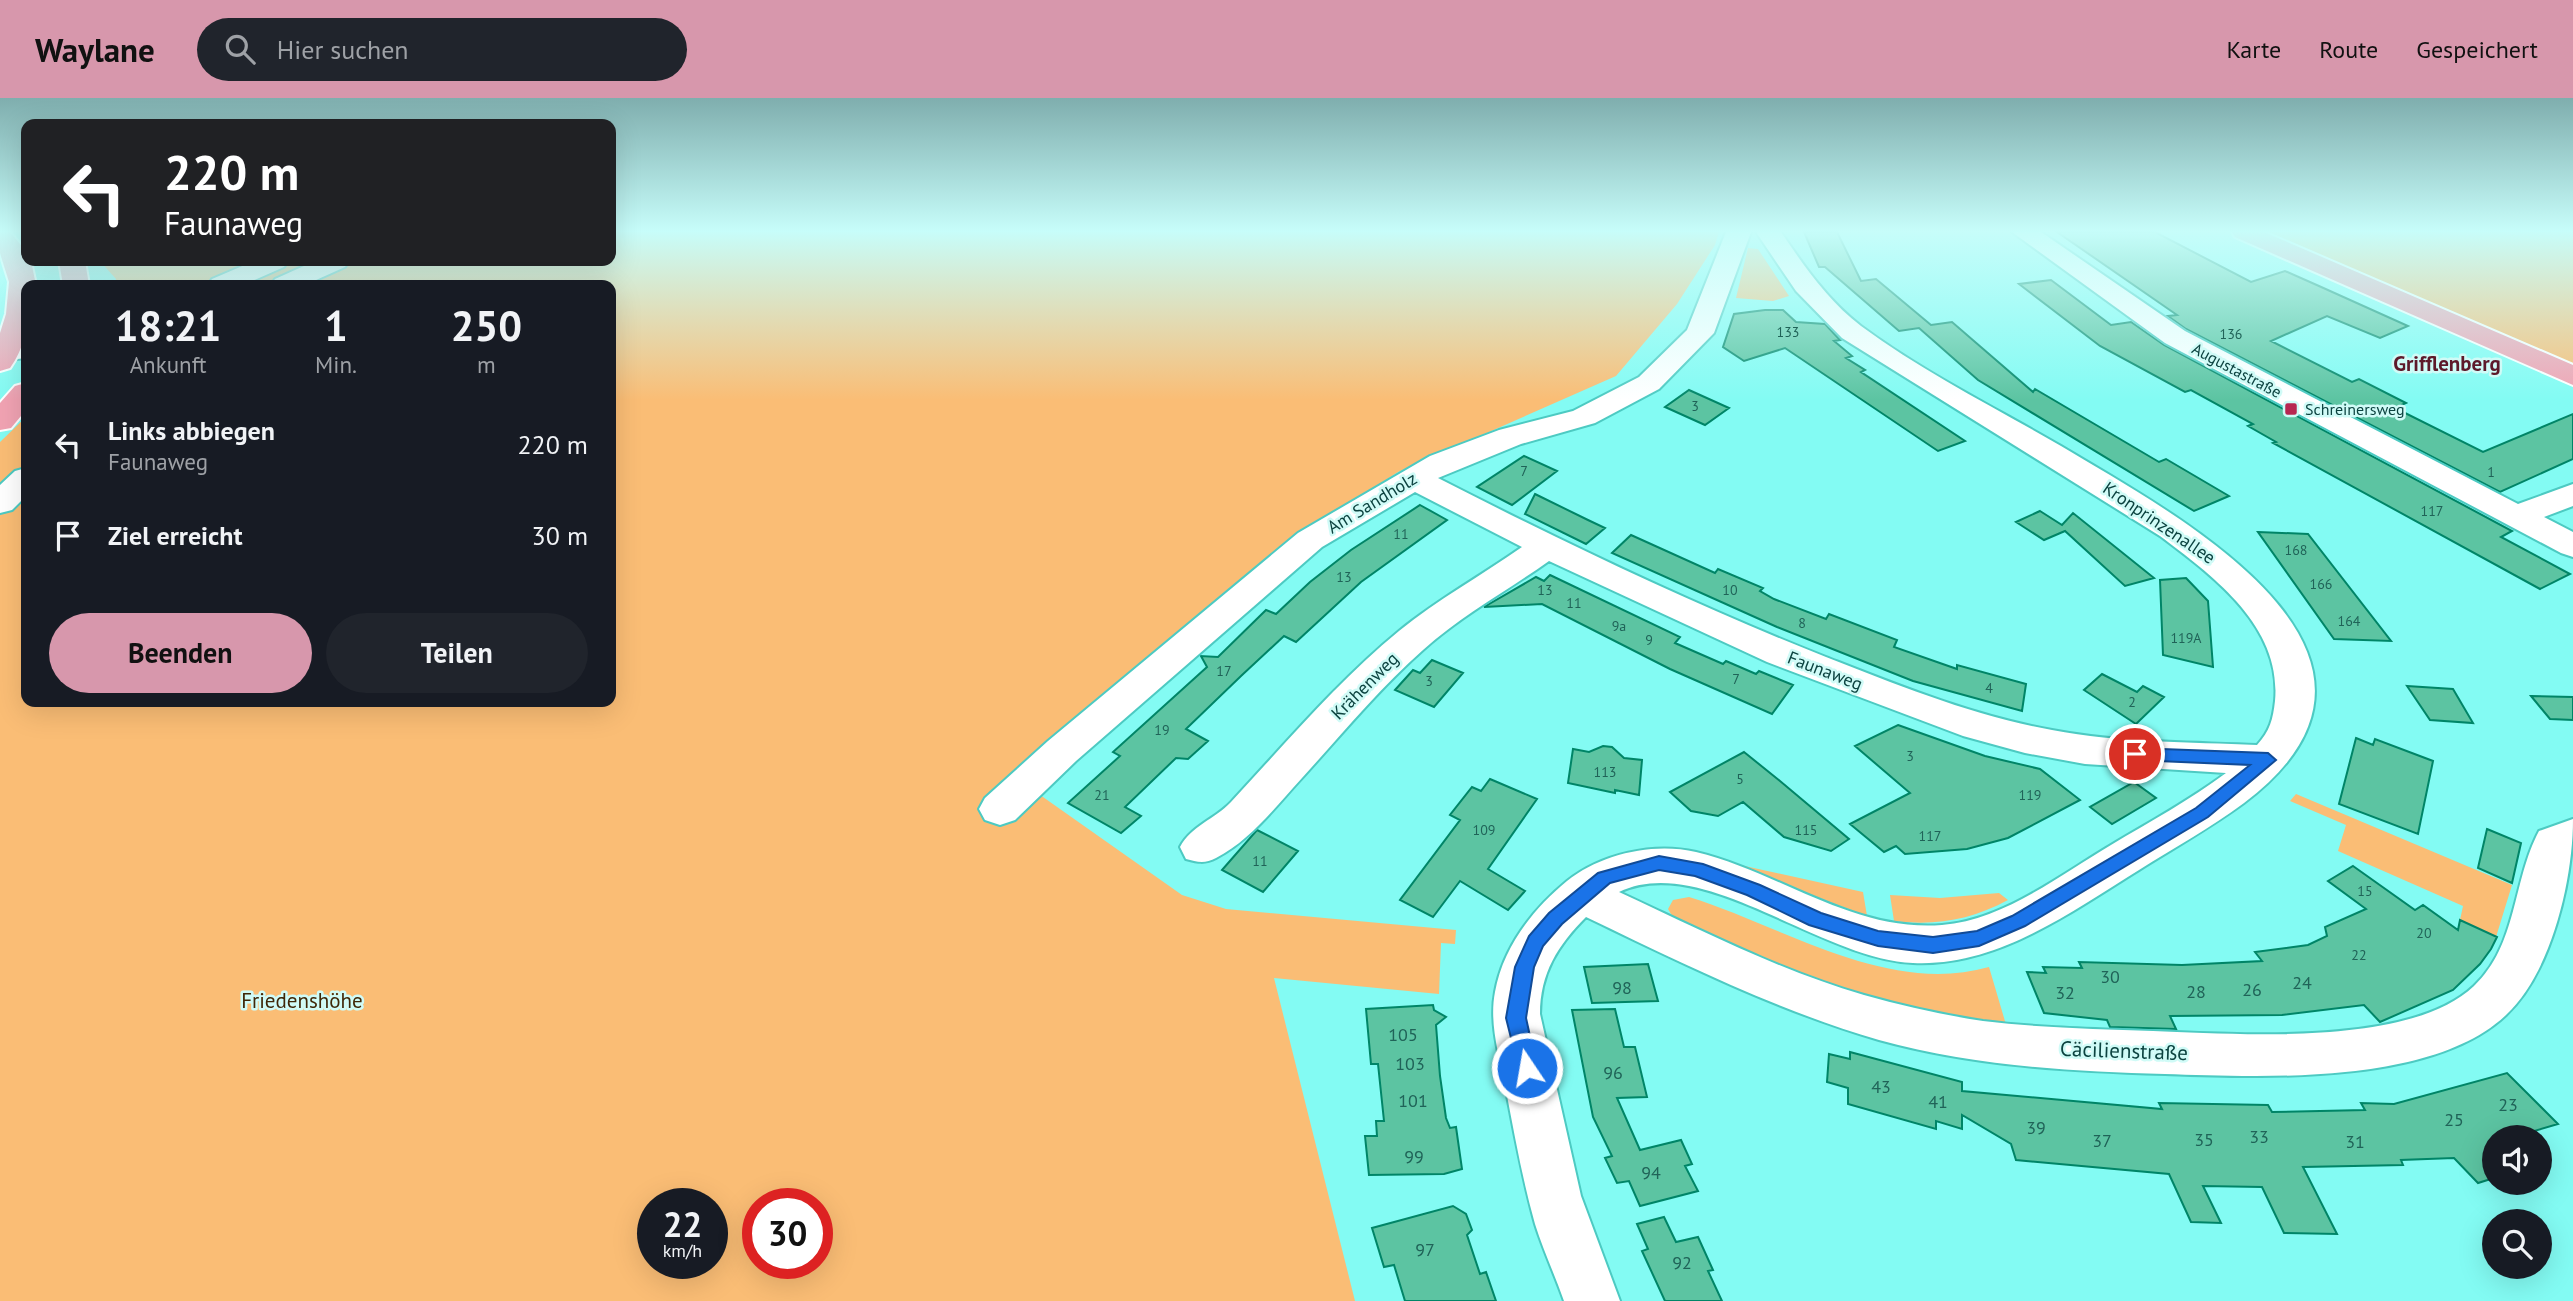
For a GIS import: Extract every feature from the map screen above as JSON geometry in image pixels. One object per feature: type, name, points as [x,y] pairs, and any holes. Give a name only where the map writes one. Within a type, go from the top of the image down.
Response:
[{"type":"main road","points":[[2372,288],[2573,376]]},
{"type":"main road","points":[[10,355],[21,312]]},
{"type":"main road","points":[[0,421],[21,397]]},
{"type":"street","name":"Am Sandholz","points":[[1000,809],[1062,751],[1310,540],[1412,478],[1483,446],[1594,413],[1649,383],[1700,333],[1717,288]]},
{"type":"street","name":"Kronprinzenallee","points":[[1591,1301],[1559,1216],[1516,1018],[1524,967],[1536,942],[1581,894],[1604,878],[1659,863],[1697,869],[1753,890],[1816,919],[1878,938],[1933,945],[1979,938],[2018,921],[2202,812],[2268,760],[2292,721],[2297,696],[2296,681],[2279,635],[2239,582],[2212,557],[2156,517],[1852,332],[1833,317],[1807,288]]},
{"type":"street","name":"Augustastraße","points":[[2105,288],[2175,337],[2573,546]]},
{"type":"street","name":"Faunaweg","points":[[1412,478],[1652,599],[1773,651],[1968,724],[2090,751],[2268,760]]},
{"type":"street","points":[[0,503],[21,483]]},
{"type":"street","points":[[2517,516],[2533,513],[2573,495]]},
{"type":"street","name":"Krähenweg","points":[[1202,846],[1242,817],[1344,706],[1409,642],[1457,604],[1481,593],[1545,547]]},
{"type":"street","name":"Cäcilienstraße","points":[[1581,894],[1730,966],[1788,990],[1927,1031],[2001,1044],[2073,1050],[2299,1055],[2355,1050],[2402,1041],[2447,1027],[2486,1004],[2510,980],[2526,946],[2553,843],[2573,835]]},
{"type":"green space","name":"Friedenshöhe","points":[[616,288],[1687,288],[1616,376],[1398,472],[1287,543],[1013,776],[1182,895],[1226,909],[1456,930],[1455,944],[1441,943],[1439,994],[1274,978],[1355,1301],[0,1301],[0,442],[21,422],[21,707],[616,707]]},
{"type":"green space","points":[[1738,288],[1784,288],[1789,296],[1773,301],[1736,298]]},
{"type":"green space","points":[[2393,288],[2573,288],[2573,365]]},
{"type":"green space","points":[[2296,794],[2512,885],[2496,937],[2460,920],[2463,906],[2338,851],[2346,825],[2290,801]]},
{"type":"green space","points":[[1740,865],[1863,892],[1867,916],[1740,868]]},
{"type":"green space","points":[[1999,893],[2008,900],[1967,917],[1924,923],[1894,921],[1890,895],[1940,898]]},
{"type":"green space","points":[[1689,897],[1836,954],[1874,965],[1912,972],[1951,974],[1989,967],[2007,1028],[1843,991],[1773,965],[1674,919],[1668,909],[1673,900]]},
{"type":"building","points":[[1849,288],[1887,288],[1931,325],[1952,322],[2033,392],[2035,389],[2159,462],[2166,459],[2229,496],[2194,511],[1978,380],[1919,328],[1899,331]]},
{"type":"building","points":[[2024,288],[2062,288],[2111,325],[2131,322],[2164,345],[2512,531],[2501,537],[2570,574],[2540,589],[2273,443],[2276,442],[2248,426],[2253,424],[2191,390],[2185,392],[2100,346]]},
{"type":"building","points":[[2138,288],[2323,288],[2408,326],[2380,338],[2327,316],[2271,341],[2352,382],[2359,379],[2406,403],[2395,408],[2483,452],[2573,414],[2573,459],[2500,492],[2186,329],[2168,316],[2177,315]]},
{"type":"building","points":[[1783,310],[1796,322],[1825,324],[1840,340],[1834,341],[1852,356],[1846,358],[1865,370],[1861,372],[1965,441],[1938,451],[1785,348],[1744,361],[1723,347],[1734,314]]},
{"type":"building","points":[[1689,390],[1729,408],[1705,425],[1665,407]]},
{"type":"building","points":[[1524,456],[1557,471],[1512,505],[1477,487]]},
{"type":"building","points":[[1535,494],[1605,528],[1586,544],[1525,514]]},
{"type":"building","points":[[1420,505],[1447,520],[1361,582],[1296,642],[1284,636],[1241,676],[1186,729],[1208,741],[1188,759],[1176,758],[1125,807],[1141,816],[1121,833],[1068,803],[1120,756],[1113,752],[1207,667],[1201,656],[1218,657],[1266,610],[1276,614],[1310,582],[1351,550]]},
{"type":"building","points":[[2040,511],[2062,525],[2073,513],[2154,578],[2125,586],[2065,531],[2044,540],[2016,522]]},
{"type":"building","points":[[2258,532],[2308,534],[2391,641],[2334,639]]},
{"type":"building","points":[[1631,535],[1715,573],[1718,569],[1763,588],[1760,591],[1774,599],[1826,619],[1829,614],[1897,640],[1894,647],[1957,669],[1957,665],[2026,684],[2022,711],[1913,681],[1777,627],[1612,553]]},
{"type":"building","points":[[1550,575],[1680,637],[1675,643],[1723,664],[1726,661],[1756,674],[1759,671],[1793,685],[1772,714],[1670,669],[1542,604],[1484,607],[1536,577],[1544,581]]},
{"type":"building","points":[[2186,578],[2208,601],[2213,667],[2163,655],[2160,580]]},
{"type":"building","points":[[1432,660],[1463,673],[1434,707],[1395,690],[1413,670],[1420,673]]},
{"type":"building","points":[[2102,674],[2137,692],[2143,686],[2164,697],[2136,724],[2084,690]]},
{"type":"building","points":[[2407,686],[2453,689],[2473,723],[2430,720]]},
{"type":"building","points":[[2531,696],[2573,697],[2573,720],[2550,719]]},
{"type":"building","points":[[1898,725],[1985,756],[2040,769],[2080,800],[2008,838],[1967,849],[1905,854],[1896,846],[1884,852],[1850,824],[1910,793],[1855,746]]},
{"type":"building","points":[[2356,738],[2373,745],[2375,739],[2433,761],[2418,834],[2339,804]]},
{"type":"building","points":[[1603,746],[1612,747],[1624,758],[1642,760],[1639,795],[1568,783],[1573,749],[1589,752]]},
{"type":"building","points":[[1744,752],[1849,839],[1831,851],[1784,837],[1743,802],[1718,816],[1691,811],[1670,792]]},
{"type":"building","points":[[1490,779],[1537,799],[1488,869],[1525,891],[1508,910],[1460,881],[1433,917],[1400,900],[1460,820],[1450,815],[1472,787],[1481,791]]},
{"type":"building","points":[[2134,782],[2156,798],[2112,824],[2090,807]]},
{"type":"building","points":[[2487,829],[2521,843],[2512,883],[2478,868]]},
{"type":"building","points":[[1257,830],[1298,851],[1263,892],[1222,870]]},
{"type":"building","points":[[2353,866],[2415,910],[2423,905],[2458,930],[2460,920],[2497,937],[2491,949],[2480,964],[2453,990],[2380,1022],[2364,1005],[2282,1015],[2170,1016],[2176,1029],[2110,1027],[2107,1020],[2044,1013],[2027,972],[2046,973],[2043,967],[2082,968],[2079,962],[2182,965],[2262,961],[2255,952],[2308,945],[2327,936],[2325,927],[2366,909],[2328,881]]},
{"type":"building","points":[[1648,964],[1658,1001],[1592,1003],[1584,967]]},
{"type":"building","points":[[1433,1005],[1434,1010],[1446,1017],[1436,1025],[1440,1076],[1446,1118],[1450,1128],[1456,1127],[1462,1169],[1444,1174],[1369,1175],[1365,1136],[1377,1136],[1376,1121],[1384,1121],[1378,1064],[1371,1064],[1366,1009]]},
{"type":"building","points":[[1615,1009],[1624,1047],[1635,1047],[1647,1097],[1617,1098],[1640,1150],[1681,1140],[1692,1164],[1685,1166],[1698,1191],[1640,1206],[1629,1181],[1617,1183],[1605,1158],[1612,1156],[1593,1117],[1572,1010]]},
{"type":"building","points":[[1850,1052],[1962,1082],[1962,1091],[2162,1109],[2159,1103],[2268,1105],[2272,1112],[2365,1110],[2361,1103],[2394,1104],[2507,1073],[2558,1124],[2482,1125],[2482,1182],[2478,1183],[2454,1158],[2401,1160],[2403,1165],[2303,1167],[2337,1234],[2284,1233],[2262,1187],[2203,1186],[2221,1223],[2191,1222],[2169,1174],[2016,1160],[2011,1144],[1962,1115],[1962,1129],[1936,1121],[1936,1129],[1848,1104],[1848,1088],[1827,1082],[1829,1054],[1850,1059]]},
{"type":"building","points":[[1453,1206],[1466,1214],[1472,1230],[1467,1235],[1480,1274],[1486,1272],[1496,1301],[1405,1301],[1394,1265],[1384,1267],[1372,1228]]},
{"type":"building","points":[[1664,1217],[1676,1242],[1698,1237],[1713,1270],[1708,1271],[1722,1301],[1665,1301],[1642,1251],[1648,1249],[1637,1224]]},
{"type":"place","name":"Schreinersweg","points":[[2291,409]]},
{"type":"district","name":"Grifflenberg","points":[[2447,364]]},
{"type":"route","points":[[1527,1068],[1516,1018],[1517,994],[1524,967],[1536,942],[1556,918],[1581,894],[1604,878],[1659,863],[1697,869],[1753,890],[1816,919],[1878,938],[1933,945],[1979,938],[2018,921],[2202,812],[2268,760],[2135,754]]}]
